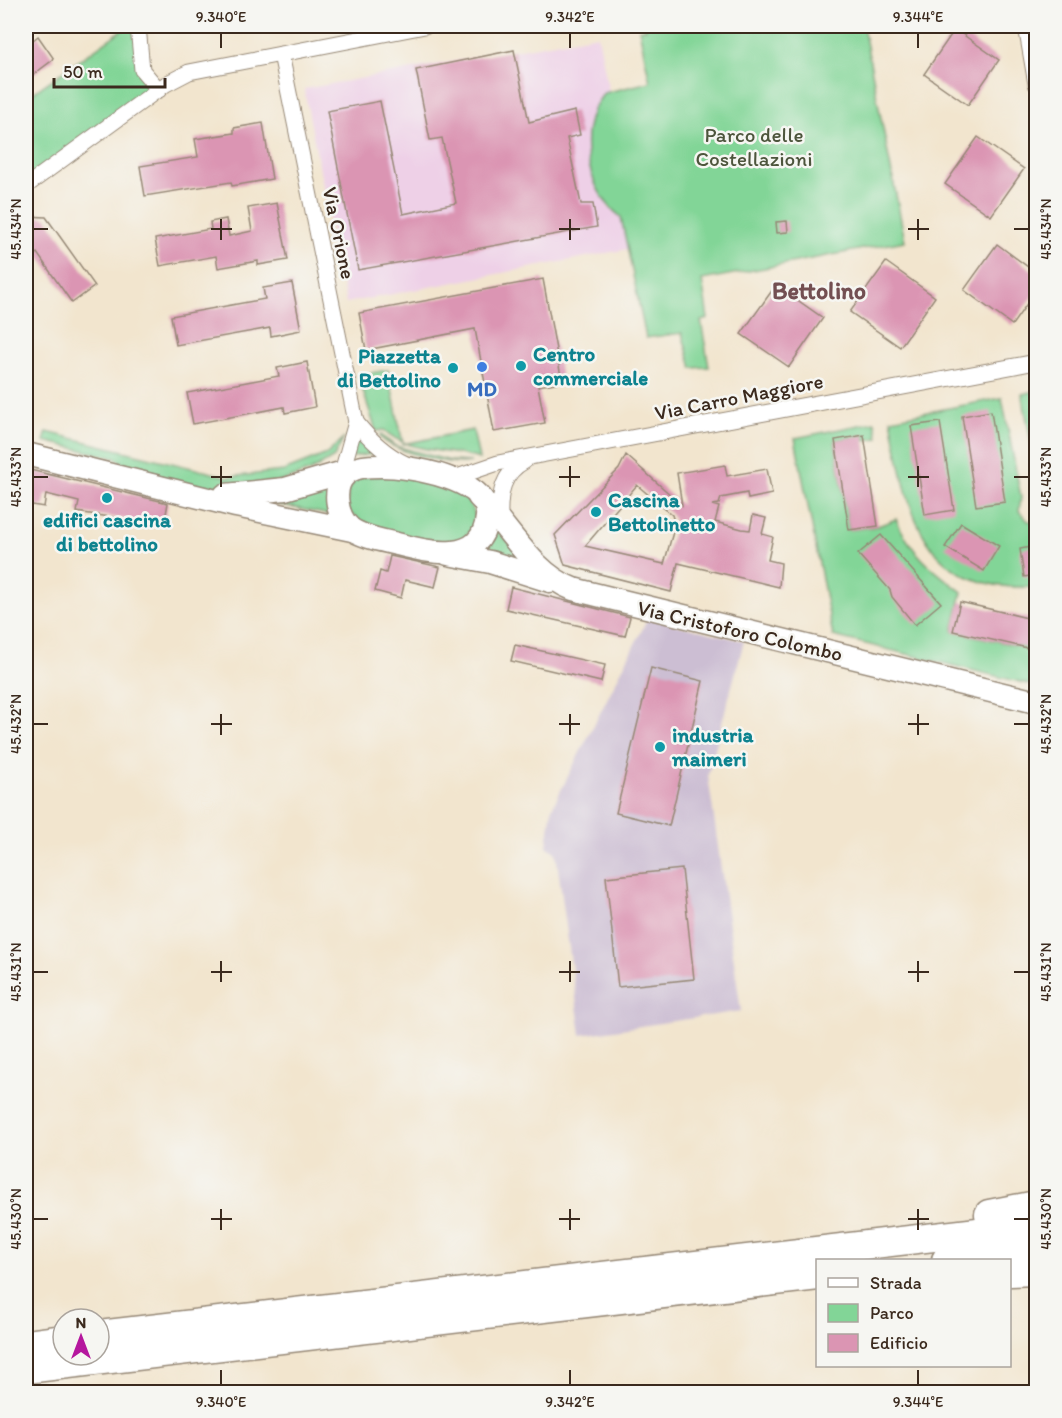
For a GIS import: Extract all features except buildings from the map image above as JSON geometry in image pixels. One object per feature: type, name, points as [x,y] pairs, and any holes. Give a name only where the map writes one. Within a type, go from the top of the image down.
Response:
[{"type":"highway","points":[[506,1288],[660,1258],[849,1238],[1036,1204]]},
{"type":"highway","points":[[111,1334],[1036,1226]]},
{"type":"highway","points":[[955,1259],[1036,1250]]},
{"type":"highway","points":[[1011,1272],[1036,1271]]},
{"type":"highway","points":[[26,1369],[816,1276]]},
{"type":"highway","points":[[533,1309],[646,1302],[816,1286]]},
{"type":"highway","points":[[26,1344],[51,1341]]},
{"type":"main road","points":[[26,454],[207,496],[236,506],[352,530],[388,542],[490,562],[561,584]]},
{"type":"main road","name":"Via Cristoforo Colombo","points":[[347,474],[415,468],[451,479],[492,508],[535,562],[561,584],[640,607],[1036,702]]},
{"type":"main road","points":[[207,496],[268,492],[347,474]]},
{"type":"main road","points":[[347,474],[338,500],[341,516],[352,530]]},
{"type":"main road","points":[[447,554],[471,546],[483,531],[492,508]]},
{"type":"street","points":[[138,26],[142,70],[159,90]]},
{"type":"street","points":[[28,180],[189,72],[425,26]]},
{"type":"street","points":[[1026,26],[1036,84]]},
{"type":"street","name":"Via Orione","points":[[280,54],[356,422]]},
{"type":"street","name":"Via Carro Maggiore","points":[[451,479],[498,463],[1036,362]]},
{"type":"street","points":[[356,422],[371,441],[415,468]]},
{"type":"street","points":[[347,474],[356,422]]},
{"type":"street","points":[[492,508],[511,470],[531,457]]},
{"type":"shaded area","points":[[598,35],[609,92],[604,93],[608,207],[621,217],[628,249],[346,303],[304,89]]},
{"type":"shaded area","points":[[648,618],[744,641],[708,775],[741,1011],[581,1035],[556,853],[547,846],[552,808]]},
{"type":"green space","points":[[128,26],[138,26],[142,70],[159,90],[26,186],[26,98]]},
{"type":"green space","name":"Parco delle Costellazioni","points":[[645,26],[863,26],[905,241],[702,280],[708,319],[701,321],[709,367],[692,368],[682,333],[646,338],[621,217],[602,196],[590,170],[588,127],[593,110],[604,93],[650,82],[639,29],[646,29]]},
{"type":"green space","points":[[388,370],[403,442],[384,430],[376,431],[358,375]]},
{"type":"green space","points":[[1036,391],[1036,468],[1022,394]]},
{"type":"green space","points":[[1002,398],[1021,497],[1019,511],[1028,521],[1036,522],[1036,587],[997,585],[966,576],[943,560],[926,539],[914,514],[897,453],[891,419]]},
{"type":"green space","points":[[875,422],[878,438],[866,440],[865,435],[835,440],[849,530],[878,526],[896,519],[916,552],[962,592],[953,631],[1036,650],[1036,686],[833,636],[795,438]]},
{"type":"green space","points":[[473,430],[479,459],[418,447],[406,443]]},
{"type":"green space","points":[[47,432],[228,477],[284,471],[327,454],[344,438],[334,457],[311,471],[282,481],[222,487],[191,484],[138,472],[115,458],[44,441]]},
{"type":"green space","points":[[381,435],[395,446],[450,461],[471,462],[450,462],[423,457],[387,443],[380,437]]},
{"type":"green space","points":[[356,442],[365,443],[374,454],[350,457]]},
{"type":"green space","points":[[412,474],[444,486],[464,498],[471,506],[475,515],[474,527],[463,539],[455,542],[417,540],[362,524],[347,510],[348,489],[358,477]]},
{"type":"green space","points":[[330,483],[330,515],[265,502]]},
{"type":"green space","points":[[493,526],[528,562],[480,551]]},
{"type":"place","name":"Centro commerciale","points":[[521,366]]},
{"type":"place","name":"MD","points":[[482,367]]},
{"type":"place","name":"Piazzetta di Bettolino","points":[[453,368]]},
{"type":"place","name":"edifici cascina di bettolino","points":[[107,498]]},
{"type":"place","name":"Cascina Bettolinetto","points":[[596,512]]},
{"type":"place","name":"industria maimeri","points":[[660,747]]},
{"type":"district","name":"Bettolino","points":[[819,291]]}]
